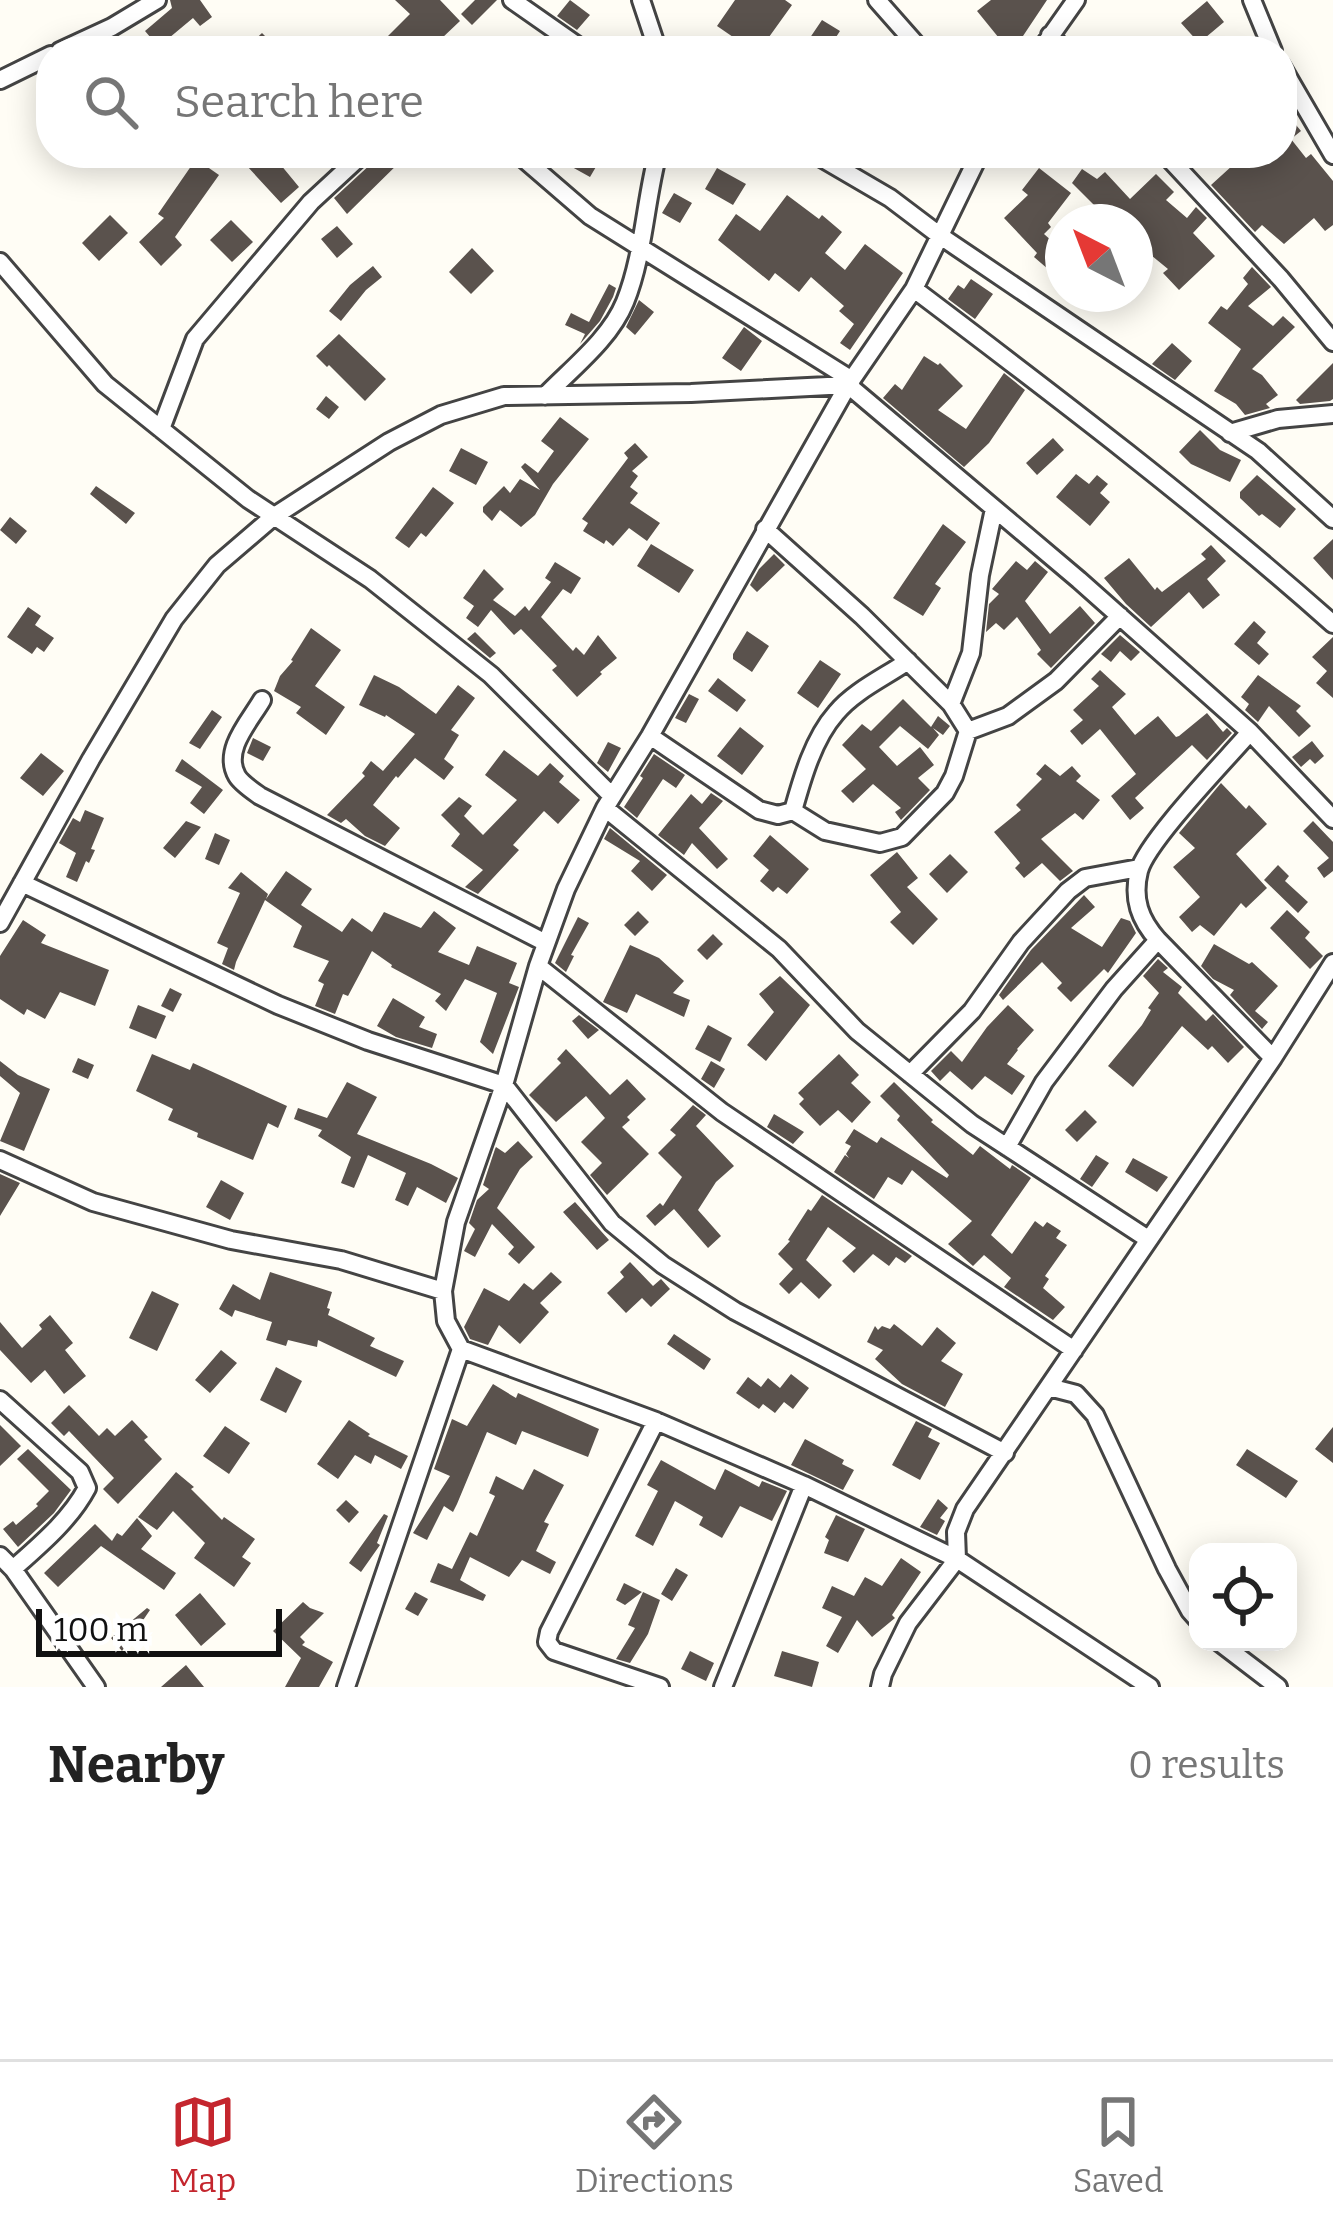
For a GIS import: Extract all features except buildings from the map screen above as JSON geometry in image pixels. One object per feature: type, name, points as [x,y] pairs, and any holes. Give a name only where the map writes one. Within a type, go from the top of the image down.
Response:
[{"type":"street","points":[[92,36],[157,0]]},
{"type":"street","points":[[512,0],[564,36]]},
{"type":"street","points":[[641,0],[653,36]]},
{"type":"street","points":[[877,0],[909,36]]},
{"type":"street","points":[[1050,36],[1076,0]]},
{"type":"street","points":[[1252,0],[1268,36]]},
{"type":"street","points":[[0,80],[36,62]]},
{"type":"street","points":[[1297,93],[1333,155]]},
{"type":"street","points":[[161,429],[195,339],[311,202],[348,168]]},
{"type":"street","points":[[534,168],[590,217],[850,382],[1250,732],[1333,819]]},
{"type":"street","points":[[545,396],[606,333],[624,304],[654,168]]},
{"type":"street","points":[[839,168],[890,198],[1230,433],[1283,472],[1333,519]]},
{"type":"street","points":[[972,168],[914,289],[850,382],[609,802],[566,889],[456,1222],[443,1291],[446,1321],[461,1349],[656,1421],[804,1485],[956,1559],[1150,1687]]},
{"type":"street","points":[[1179,168],[1333,343]]},
{"type":"street","points":[[0,262],[105,385],[273,517],[370,579],[491,675],[609,802],[779,949],[857,1031],[972,1124],[1148,1239]]},
{"type":"street","points":[[914,289],[1125,450],[1333,624]]},
{"type":"street","points":[[0,923],[174,619],[217,566],[273,517],[389,442],[441,416],[503,396],[850,382]]},
{"type":"street","points":[[1230,433],[1277,419],[1333,414]]},
{"type":"street","points":[[951,704],[971,653],[994,509]]},
{"type":"street","points":[[650,736],[759,810],[778,815],[793,811],[825,831],[880,843],[902,837],[945,793],[968,731],[951,704],[765,529]]},
{"type":"street","points":[[968,731],[1008,716],[1056,681],[1120,616]]},
{"type":"street","points":[[793,811],[803,777],[836,712],[908,662]]},
{"type":"street","points":[[262,700],[234,747],[237,777],[260,796],[546,943]]},
{"type":"street","points":[[1250,732],[1160,837],[1139,868],[1136,900],[1142,922],[1273,1058]]},
{"type":"street","points":[[910,1074],[972,1011],[1021,942],[1068,891],[1085,878],[1139,868]]},
{"type":"street","points":[[22,883],[278,1005],[368,1042],[504,1085],[612,1222],[663,1264],[735,1312],[1005,1453]]},
{"type":"street","points":[[1007,1147],[1044,1082],[1114,989],[1158,940]]},
{"type":"street","points":[[880,1687],[908,1623],[956,1559],[956,1532],[965,1510],[1333,963]]},
{"type":"street","points":[[538,966],[722,1112],[1074,1351]]},
{"type":"street","points":[[0,1160],[93,1202],[231,1240],[340,1261],[443,1291]]},
{"type":"street","points":[[346,1687],[461,1349]]},
{"type":"street","points":[[1049,1388],[1076,1394],[1095,1415],[1189,1609]]},
{"type":"street","points":[[0,1400],[80,1472],[87,1488],[45,1541],[6,1562],[96,1687]]},
{"type":"street","points":[[656,1421],[547,1642],[554,1651],[660,1687]]},
{"type":"street","points":[[723,1687],[804,1485]]},
{"type":"street","points":[[1231,1651],[1277,1687]]}]
